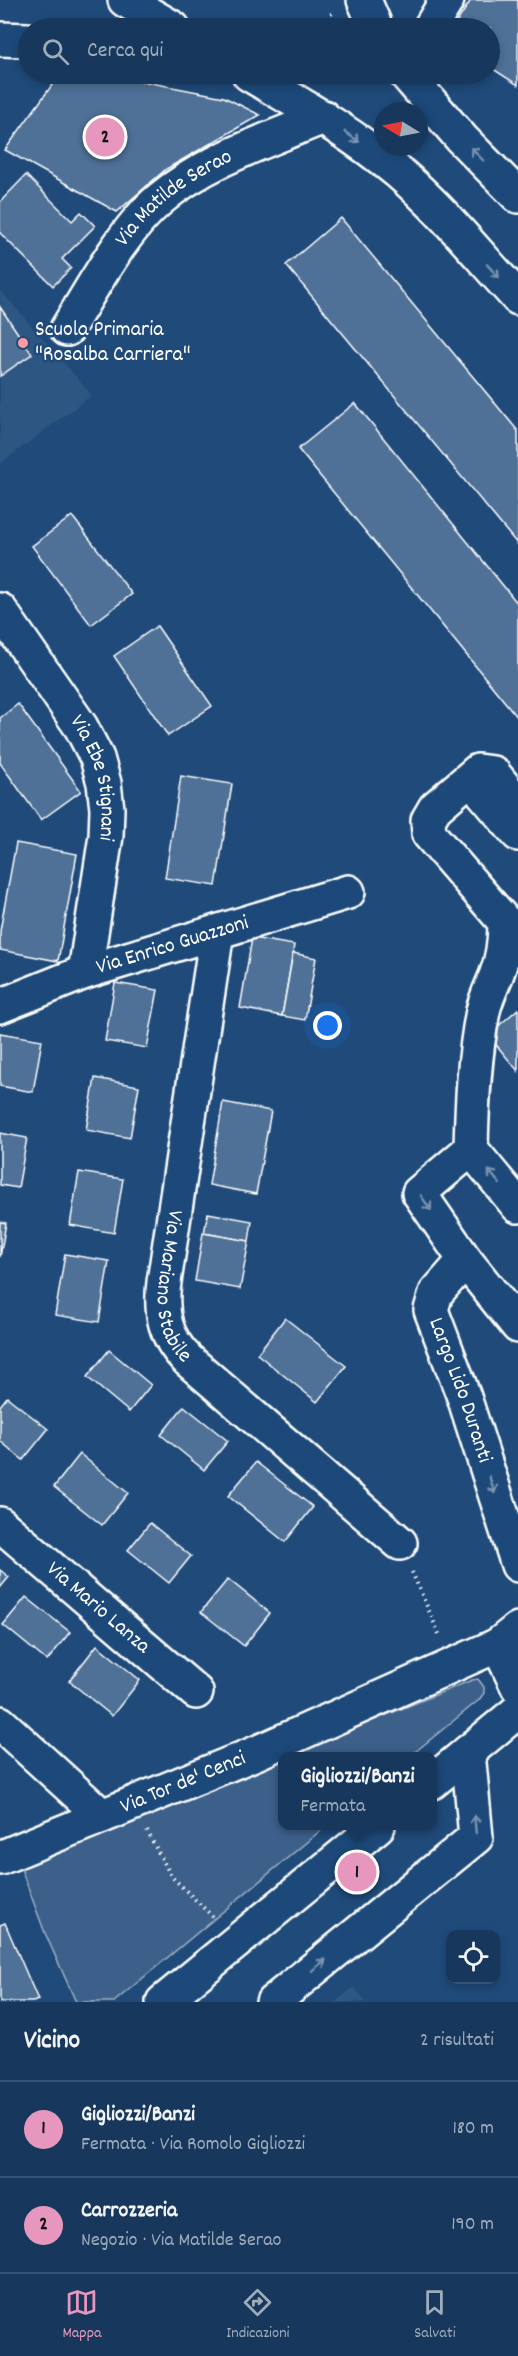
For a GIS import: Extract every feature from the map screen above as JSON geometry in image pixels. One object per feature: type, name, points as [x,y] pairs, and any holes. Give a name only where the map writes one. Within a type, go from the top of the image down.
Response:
[{"type":"street","points":[[124,0],[156,18]]},
{"type":"street","points":[[436,18],[447,0]]},
{"type":"street","points":[[351,4],[366,18]]},
{"type":"street","points":[[0,39],[18,40]]},
{"type":"street","points":[[265,84],[323,117],[398,172],[426,198],[518,298]]},
{"type":"street","points":[[415,84],[462,139],[518,196]]},
{"type":"street","name":"Via Matilde Serao","points":[[67,329],[111,259],[133,229],[159,200],[178,184],[219,162],[323,117]]},
{"type":"street","name":"Via Ebe Stignani","points":[[0,610],[81,727],[97,758],[104,783],[107,822],[85,972]]},
{"type":"street","points":[[510,794],[493,773],[478,771],[435,808],[428,820],[429,834],[505,922],[505,944],[496,975],[486,997],[480,1025],[472,1110],[471,1149],[518,1206]]},
{"type":"street","points":[[471,777],[518,834]]},
{"type":"street","name":"Via Enrico Guazzoni","points":[[0,1006],[85,972],[348,892]]},
{"type":"street","name":"Via Mariano Stabile","points":[[217,932],[164,1282],[162,1309],[166,1329],[175,1346],[188,1360],[400,1543]]},
{"type":"street","points":[[471,1149],[419,1193],[465,1260],[518,1326]]},
{"type":"street","name":"Largo Lido Duranti","points":[[465,1260],[436,1293],[431,1310],[464,1397],[518,1565]]},
{"type":"street","name":"Via Mario Lanza","points":[[0,1524],[196,1692]]},
{"type":"street","points":[[508,1637],[518,1687]]},
{"type":"street","name":"Via Tor de' Cenci","points":[[0,1858],[256,1754],[452,1665],[508,1637]]},
{"type":"street","points":[[437,1778],[518,1711]]},
{"type":"street","points":[[0,1723],[102,1816]]},
{"type":"street","points":[[273,2002],[476,1837],[468,1752]]},
{"type":"street","points":[[163,2002],[373,1830]]},
{"type":"path","points":[[332,18],[351,4]]},
{"type":"path","points":[[400,1543],[452,1665]]},
{"type":"path","points":[[135,1804],[171,1876],[238,1940]]},
{"type":"shaded area","name":"Scuola Primaria \"Rosalba Carriera\"","points":[[0,290],[92,395],[0,464]]},
{"type":"shaded area","points":[[478,1679],[484,1687],[484,1693],[479,1700],[415,1752],[296,1752]]},
{"type":"shaded area","points":[[278,1760],[278,1830],[321,1830],[114,2002],[76,2002],[45,1933],[20,1866]]},
{"type":"shaded area","points":[[354,1987],[366,2002],[335,2002]]},
{"type":"building","points":[[471,0],[518,0],[518,85],[500,73],[500,18],[459,18]]},
{"type":"building","points":[[53,84],[156,84],[224,97],[260,115],[166,169],[117,212],[5,150]]},
{"type":"building","points":[[26,175],[72,221],[81,212],[95,226],[62,259],[71,268],[53,286],[0,233],[0,202]]},
{"type":"building","points":[[341,218],[518,431],[518,545],[286,265]]},
{"type":"building","points":[[0,307],[32,354],[0,376]]},
{"type":"building","points":[[355,403],[518,604],[518,718],[298,449]]},
{"type":"building","points":[[72,516],[132,594],[91,625],[32,546]]},
{"type":"building","points":[[157,626],[212,706],[168,736],[114,656]]},
{"type":"building","points":[[18,704],[81,791],[41,820],[0,763],[0,718]]},
{"type":"building","points":[[181,776],[232,784],[216,886],[165,878]]},
{"type":"building","points":[[16,843],[77,854],[58,961],[0,950],[0,931]]},
{"type":"building","points":[[252,938],[294,945],[282,1016],[240,1008]]},
{"type":"building","points":[[293,953],[316,958],[305,1020],[282,1016]]},
{"type":"building","points":[[115,983],[158,990],[147,1048],[105,1041]]},
{"type":"building","points":[[518,1009],[518,1071],[488,1035]]},
{"type":"building","points":[[0,1033],[42,1040],[33,1092],[0,1086]]},
{"type":"building","points":[[95,1078],[139,1086],[130,1138],[86,1130]]},
{"type":"building","points":[[223,1102],[271,1111],[256,1194],[209,1185]]},
{"type":"building","points":[[0,1133],[27,1138],[18,1188],[0,1185]]},
{"type":"building","points":[[79,1172],[123,1179],[114,1233],[70,1225]]},
{"type":"building","points":[[208,1213],[252,1221],[249,1241],[204,1233]]},
{"type":"building","points":[[0,1222],[6,1223],[0,1257]]},
{"type":"building","points":[[203,1233],[249,1241],[240,1289],[195,1281]]},
{"type":"building","points":[[65,1254],[109,1261],[99,1322],[55,1315]]},
{"type":"building","points":[[285,1318],[346,1366],[317,1402],[257,1354]]},
{"type":"building","points":[[109,1350],[151,1385],[129,1412],[87,1377]]},
{"type":"building","points":[[7,1397],[48,1429],[23,1460],[0,1441],[0,1406]]},
{"type":"building","points":[[184,1406],[228,1441],[204,1470],[161,1435]]},
{"type":"building","points":[[80,1454],[128,1493],[102,1525],[54,1487]]},
{"type":"building","points":[[256,1462],[313,1507],[285,1542],[228,1496]]},
{"type":"building","points":[[150,1523],[191,1556],[169,1583],[128,1550]]},
{"type":"building","points":[[0,1570],[9,1577],[0,1588]]},
{"type":"building","points":[[228,1579],[270,1613],[244,1646],[201,1612]]},
{"type":"building","points":[[26,1597],[70,1632],[47,1661],[3,1625]]},
{"type":"building","points":[[97,1645],[140,1680],[112,1716],[69,1681]]},
{"type":"building","points":[[5,1923],[38,2000],[33,2002],[0,2002],[0,1925]]},
{"type":"place","name":"Carrozzeria","points":[[105,137]]},
{"type":"place","name":"Scuola Primaria \"Rosalba Carriera\"","points":[[23,343]]},
{"type":"place","name":"Gigliozzi/Banzi","points":[[357,1872]]}]
